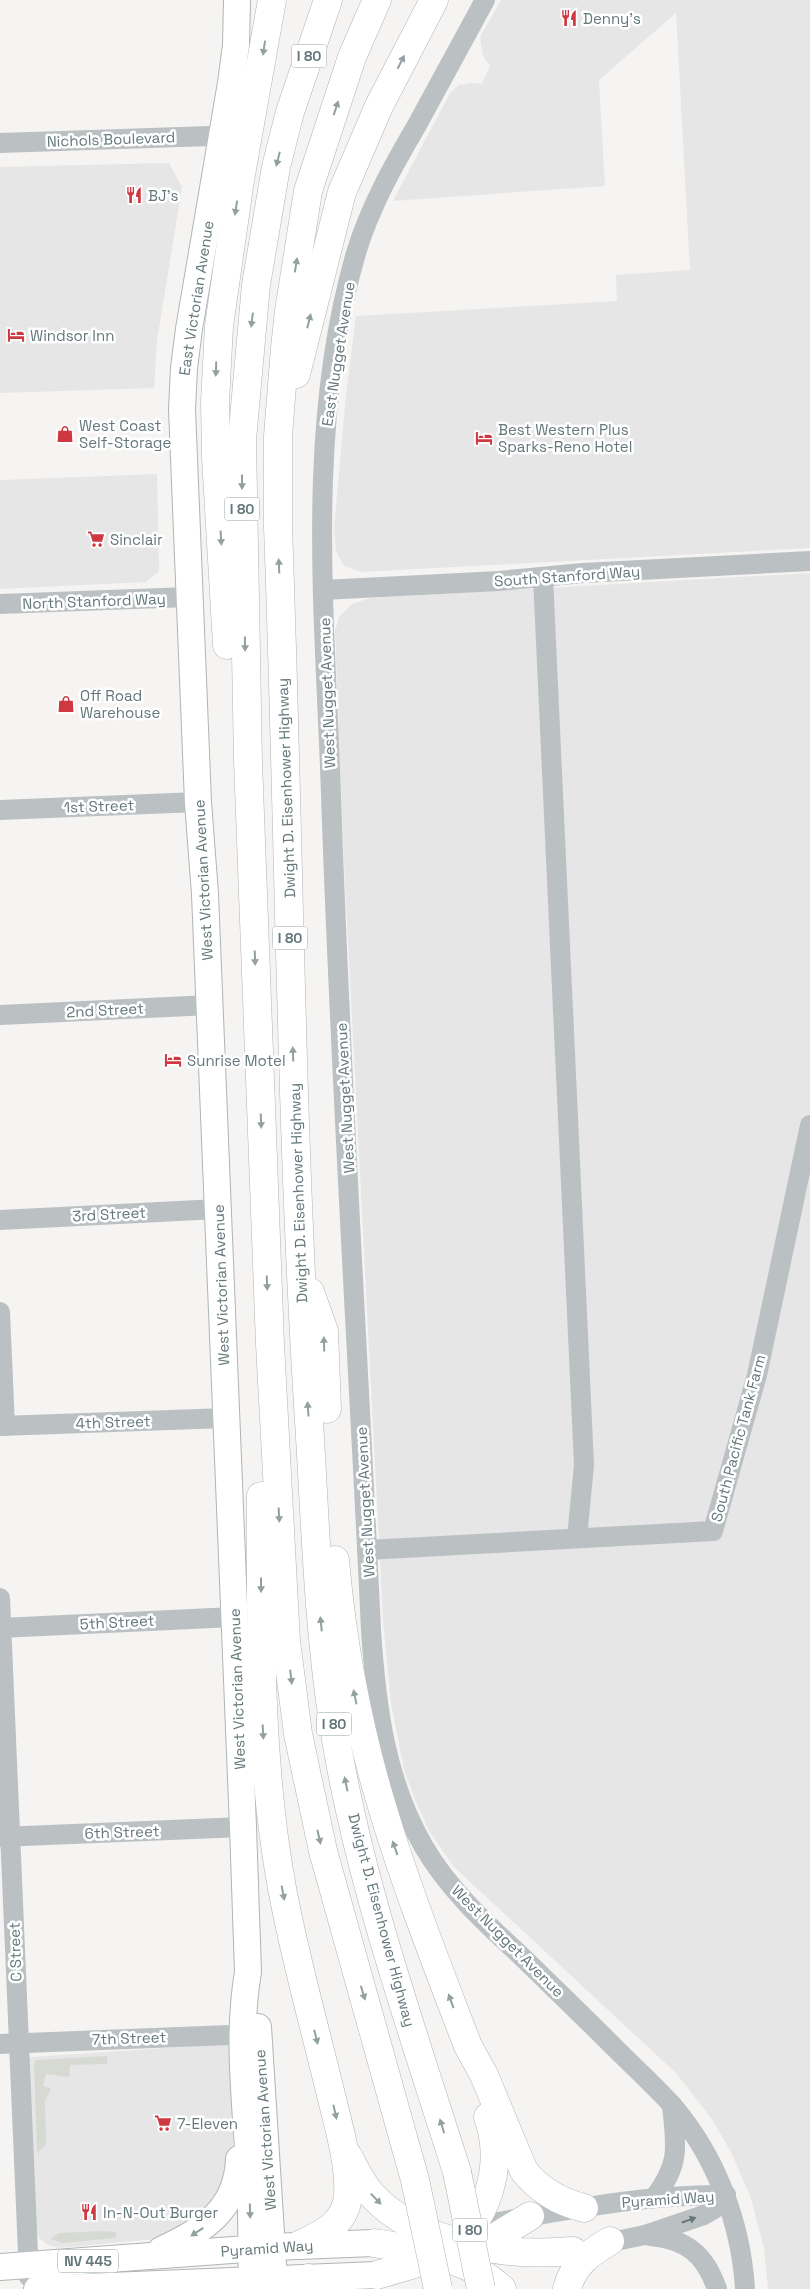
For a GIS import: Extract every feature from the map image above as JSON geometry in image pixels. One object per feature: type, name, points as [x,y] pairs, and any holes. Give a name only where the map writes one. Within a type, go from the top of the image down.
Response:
[{"type":"highway","points":[[253,910],[239,830],[216,458],[216,402],[222,294],[272,0]]},
{"type":"highway","name":"I 80","points":[[328,0],[290,112],[276,167],[256,285],[242,440],[253,910],[270,1344],[286,1640],[298,1734],[325,1860],[427,2227],[453,2261]]},
{"type":"highway","name":"Dwight D. Eisenhower Highway","points":[[377,0],[352,57],[308,191],[288,312],[278,436],[278,527],[299,1260],[320,1619],[333,1723],[374,1905],[457,2172],[453,2261]]},
{"type":"highway","points":[[278,436],[342,192],[379,106],[434,0]]},
{"type":"highway","points":[[299,1260],[324,1331],[334,1559],[346,1650],[374,1780],[395,1846],[468,2046],[484,2075],[524,2171],[532,2181],[553,2197],[584,2208]]},
{"type":"highway","points":[[270,1344],[261,1452],[261,1666],[265,1761],[277,1861],[290,1931],[343,2146],[348,2189],[343,2213],[334,2226],[326,2233],[274,2247]]},
{"type":"highway","points":[[453,2261],[489,2192],[493,2178],[495,2152],[491,2126],[474,2078],[468,2046]]},
{"type":"highway","points":[[343,2146],[372,2195],[453,2261],[486,2277],[502,2289]]},
{"type":"highway","points":[[374,2243],[453,2261],[530,2216]]},
{"type":"highway","points":[[567,2289],[570,2278],[580,2262],[592,2251],[610,2241]]},
{"type":"highway","points":[[377,2275],[423,2261],[453,2261],[528,2253],[573,2251]]},
{"type":"highway","points":[[308,2278],[333,2289]]},
{"type":"main road","name":"East Victorian Avenue","points":[[189,597],[182,450],[182,387],[189,329],[236,45],[237,0]]},
{"type":"main road","name":"West Victorian Avenue","points":[[189,597],[198,802],[205,894],[210,1006],[248,1972],[257,2001],[250,2034],[243,2093],[248,2147],[274,2247]]},
{"type":"main road","name":"West Victorian Avenue","points":[[250,2034],[274,2247],[263,2284]]},
{"type":"main road","points":[[147,2257],[200,2231],[216,2216],[229,2198],[238,2169],[243,2093]]},
{"type":"main road","name":"Pyramid Way","points":[[31,2280],[147,2257],[274,2247],[374,2243]]},
{"type":"main road","name":"Pyramid Way","points":[[0,2266],[31,2280],[187,2286],[263,2284],[308,2278],[377,2275]]},
{"type":"street","name":"East Nugget Avenue","points":[[324,590],[322,508],[328,416],[339,328],[357,251],[365,226],[384,184],[485,0]]},
{"type":"street","name":"Nichols Boulevard","points":[[0,143],[222,137]]},
{"type":"street","name":"South Stanford Way","points":[[324,590],[810,561]]},
{"type":"street","points":[[543,577],[583,1436],[584,1482],[577,1538]]},
{"type":"street","name":"West Nugget Avenue","points":[[324,590],[336,911],[377,1706],[394,1778],[412,1826],[436,1866],[466,1902],[672,2105],[703,2150],[726,2195],[735,2222],[743,2260],[745,2289]]},
{"type":"street","name":"North Stanford Way","points":[[0,604],[189,597]]},
{"type":"street","name":"1st Street","points":[[0,810],[198,802]]},
{"type":"street","name":"2nd Street","points":[[0,1015],[210,1006]]},
{"type":"street","name":"South Pacific Tank Farm","points":[[368,1550],[713,1531],[757,1375],[810,1125]]},
{"type":"street","name":"3rd Street","points":[[0,1220],[218,1209]]},
{"type":"street","points":[[0,1312],[2,1426]]},
{"type":"street","name":"4th Street","points":[[2,1426],[226,1418]]},
{"type":"street","name":"C Street","points":[[0,1598],[10,2043],[31,2280]]},
{"type":"street","name":"5th Street","points":[[1,1628],[234,1617]]},
{"type":"street","name":"6th Street","points":[[5,1837],[243,1827]]},
{"type":"street","name":"7th Street","points":[[10,2043],[250,2034]]},
{"type":"street","points":[[654,2198],[664,2186],[674,2166],[676,2147],[672,2105]]},
{"type":"street","name":"Pyramid Way","points":[[530,2216],[654,2198],[726,2195]]},
{"type":"street","name":"Pyramid Way","points":[[573,2251],[610,2241],[645,2235],[704,2215],[714,2209],[726,2195]]},
{"type":"street","points":[[645,2235],[669,2238],[691,2247],[706,2266],[717,2289]]},
{"type":"shaded area","points":[[501,0],[810,0],[810,548],[361,572],[344,566],[336,551],[334,529],[346,395],[356,316],[617,301],[616,275],[690,270],[676,13],[599,80],[605,186],[393,201],[450,93],[459,85],[482,84],[490,66],[483,56],[480,37]]},
{"type":"shaded area","points":[[169,163],[182,187],[157,341],[154,388],[0,393],[0,167]]},
{"type":"shaded area","points":[[157,474],[159,571],[146,582],[0,589],[0,480]]},
{"type":"shaded area","points":[[810,573],[810,2289],[768,2289],[764,2249],[751,2198],[731,2152],[712,2119],[676,2073],[454,1867],[429,1831],[404,1770],[391,1703],[383,1620],[344,863],[335,631],[339,617],[352,604],[370,598]]},
{"type":"shaded area","points":[[232,2045],[236,2090],[233,2119],[233,2155],[222,2198],[166,2238],[59,2248],[48,2245],[39,2238],[36,2229],[29,2060],[31,2057]]},
{"type":"shaded area","points":[[107,2056],[107,2064],[70,2065],[69,2077],[46,2074],[43,2086],[51,2088],[45,2102],[46,2144],[37,2153],[34,2062],[37,2060]]},
{"type":"shaded area","points":[[115,2232],[117,2235],[115,2238],[63,2243],[50,2239],[59,2233]]},
{"type":"place","name":"Denny's","points":[[569,18]]},
{"type":"place","name":"BJ's","points":[[134,195]]},
{"type":"place","name":"Windsor Inn","points":[[16,335]]},
{"type":"place","name":"West Coast Self-Storage","points":[[65,434]]},
{"type":"place","name":"Best Western Plus Sparks-Reno Hotel","points":[[484,438]]},
{"type":"place","name":"Sinclair","points":[[96,539]]},
{"type":"place","name":"Off Road Warehouse","points":[[66,704]]},
{"type":"place","name":"Sunrise Motel","points":[[173,1060]]},
{"type":"place","name":"7-Eleven","points":[[163,2123]]},
{"type":"place","name":"In-N-Out Burger","points":[[89,2212]]}]
